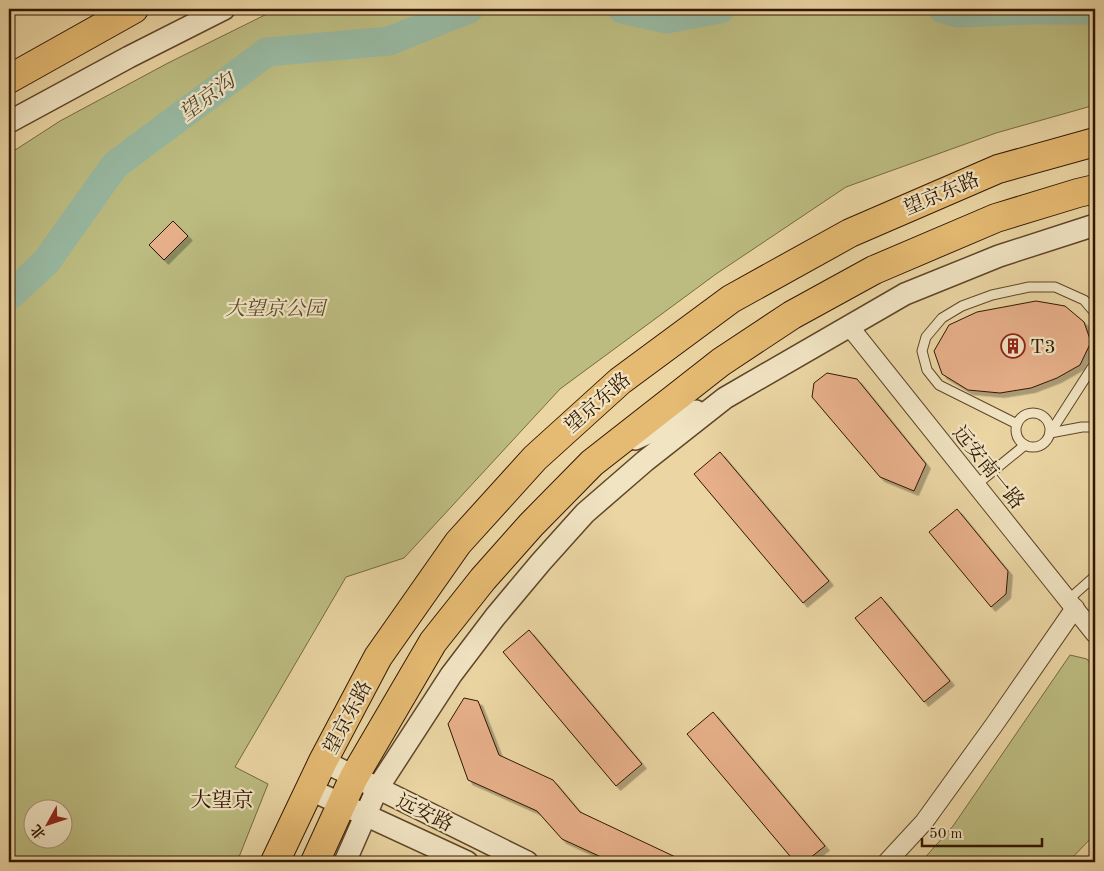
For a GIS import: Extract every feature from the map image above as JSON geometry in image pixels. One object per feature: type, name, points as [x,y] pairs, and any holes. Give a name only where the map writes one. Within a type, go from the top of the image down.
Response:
[{"type":"main road","points":[[9,79],[134,9]]},
{"type":"main road","name":"望京东路","points":[[275,862],[323,761],[378,657],[458,543],[535,458],[620,381],[730,299],[850,233],[998,169],[1095,142]]},
{"type":"main road","name":"望京东路","points":[[315,862],[354,809],[433,642],[483,579],[531,525],[607,451],[721,362],[792,315],[874,270],[996,218],[1095,189]]},
{"type":"street","points":[[9,122],[129,57],[224,9]]},
{"type":"street","points":[[607,451],[725,398],[905,294],[999,256],[1095,225]]},
{"type":"street","name":"远安南一路","points":[[849,326],[1095,634]]},
{"type":"street","points":[[366,783],[495,617],[541,562],[585,514],[645,461],[725,398]]},
{"type":"street","points":[[888,862],[924,822],[994,725],[1072,604]]},
{"type":"street","name":"远安路","points":[[323,761],[527,862]]},
{"type":"street","name":"远安路","points":[[309,789],[467,862]]},
{"type":"street","points":[[345,862],[354,809]]},
{"type":"lane","points":[[1017,424],[939,385],[927,370],[922,351],[926,337],[942,318],[962,306],[992,295],[1029,288],[1055,287],[1084,300],[1095,313]]},
{"type":"lane","points":[[1050,434],[1046,418],[1035,413],[1024,415],[1017,424],[1017,436],[1025,445],[1030,447],[1040,446],[1045,443],[1095,363]]},
{"type":"lane","points":[[1050,434],[1082,427],[1095,427]]},
{"type":"lane","points":[[976,485],[1025,445]]},
{"type":"lane","points":[[1095,558],[1095,570]]},
{"type":"lane","points":[[1072,604],[1095,576]]},
{"type":"green space","name":"大望京公园","points":[[277,9],[1095,9],[1095,105],[996,133],[846,187],[716,274],[560,389],[404,558],[346,577],[235,767],[268,784],[237,862],[9,862],[9,154],[60,121],[168,63]]},
{"type":"green space","points":[[1070,655],[1087,659],[1095,670],[1095,834],[1068,862],[921,862],[953,826]]},
{"type":"building","points":[[173,221],[188,236],[164,260],[149,245]]},
{"type":"building","name":"T3","points":[[1036,301],[1065,306],[1084,322],[1091,342],[1080,365],[1057,378],[1031,388],[1000,393],[968,390],[942,374],[934,351],[949,325],[977,312]]},
{"type":"building","points":[[827,373],[857,379],[926,464],[914,491],[880,477],[812,397],[814,383]]},
{"type":"building","points":[[720,452],[829,581],[803,603],[694,474]]},
{"type":"building","points":[[957,509],[1008,571],[1006,594],[991,607],[929,532]]},
{"type":"building","points":[[881,597],[950,681],[924,702],[855,618]]},
{"type":"building","points":[[529,630],[642,764],[616,786],[503,652]]},
{"type":"building","points":[[464,698],[478,701],[499,755],[553,780],[580,812],[686,862],[612,862],[562,839],[537,811],[468,780],[448,724]]},
{"type":"building","points":[[713,712],[825,846],[805,862],[795,862],[687,734]]},
{"type":"waterway","name":"望京沟","points":[[9,296],[46,262],[115,165],[267,52],[389,41],[469,9]]},
{"type":"waterway","name":"望京沟","points":[[622,9],[667,19],[720,9]]},
{"type":"waterway","name":"望京沟","points":[[943,9],[958,13],[1095,10]]},
{"type":"place","name":"T3","points":[[1013,346]]},
{"type":"district","name":"大望京","points":[[222,800]]}]
